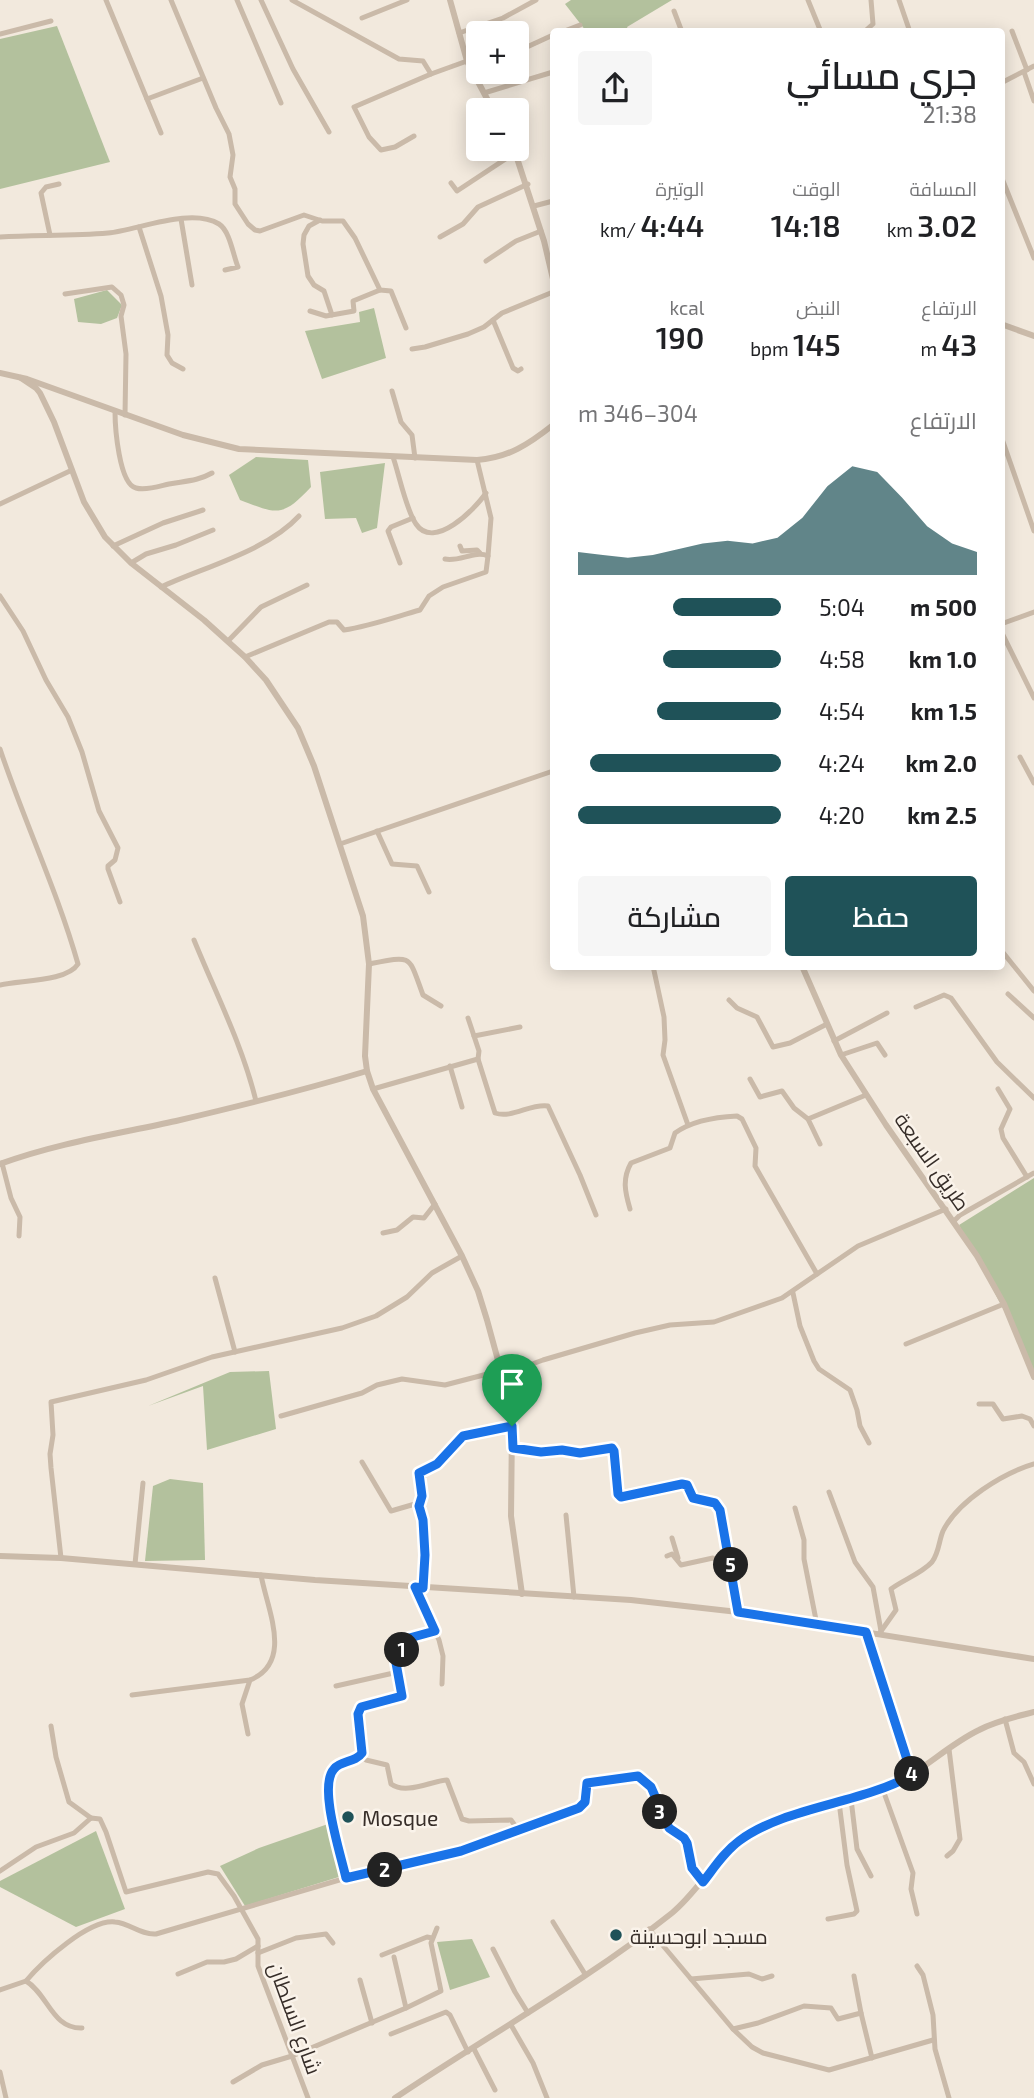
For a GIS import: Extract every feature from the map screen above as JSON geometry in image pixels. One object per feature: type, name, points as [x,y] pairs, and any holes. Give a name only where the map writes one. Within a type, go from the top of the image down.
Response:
[{"type":"street","points":[[106,0],[161,133]]},
{"type":"street","points":[[171,0],[229,134],[233,155],[230,177],[235,189],[234,201],[248,224],[260,231],[304,215],[320,220],[342,220],[380,290]]},
{"type":"street","points":[[237,0],[281,103]]},
{"type":"street","points":[[261,0],[293,69],[328,132]]},
{"type":"street","points":[[292,0],[399,59],[423,61],[431,74]]},
{"type":"street","points":[[362,18],[407,0]]},
{"type":"street","points":[[450,0],[466,57]]},
{"type":"street","points":[[459,33],[503,18],[536,0]]},
{"type":"street","points":[[808,0],[819,28]]},
{"type":"street","points":[[868,28],[873,24],[871,0]]},
{"type":"street","points":[[899,0],[909,28]]},
{"type":"street","points":[[674,11],[680,28]]},
{"type":"street","points":[[0,33],[51,21]]},
{"type":"street","points":[[572,28],[580,25]]},
{"type":"street","points":[[1012,31],[1034,101]]},
{"type":"street","points":[[529,46],[550,36]]},
{"type":"street","points":[[414,136],[395,147],[381,150],[369,138],[354,107],[466,60]]},
{"type":"street","points":[[1005,81],[1034,66]]},
{"type":"street","points":[[484,93],[550,73]]},
{"type":"street","points":[[147,99],[203,78]]},
{"type":"street","points":[[479,84],[487,98]]},
{"type":"street","points":[[451,184],[457,191],[499,161]]},
{"type":"street","points":[[519,161],[550,267]]},
{"type":"street","points":[[50,234],[40,195],[44,188],[59,184]]},
{"type":"street","points":[[440,237],[463,224],[478,207],[528,184]]},
{"type":"street","points":[[1005,186],[1034,258]]},
{"type":"street","points":[[534,206],[550,202]]},
{"type":"street","points":[[0,237],[104,233],[181,219],[206,220],[223,228],[238,267],[225,271]]},
{"type":"street","points":[[181,219],[192,285]]},
{"type":"street","points":[[320,220],[309,226],[303,244],[308,276],[314,285],[324,292],[332,315]]},
{"type":"street","points":[[139,227],[161,296],[168,335],[167,355],[172,363],[183,369]]},
{"type":"street","points":[[486,261],[516,241],[541,231]]},
{"type":"street","points":[[65,294],[104,286],[112,287],[121,296],[124,305],[121,320],[126,354],[125,415]]},
{"type":"street","points":[[310,310],[324,316],[354,311],[353,301],[380,290],[391,291],[406,328]]},
{"type":"street","points":[[412,348],[453,340],[484,327],[502,313],[550,293]]},
{"type":"street","points":[[493,320],[513,368],[522,369]]},
{"type":"street","points":[[1005,325],[1034,336]]},
{"type":"street","points":[[0,373],[195,439],[239,449],[492,459],[516,450],[550,427]]},
{"type":"street","points":[[21,378],[38,389],[54,422],[88,510],[101,532],[131,563],[245,657],[266,680],[298,728],[314,765],[363,916],[369,964],[365,1056],[367,1071],[373,1090],[435,1204],[478,1291],[500,1373],[512,1426],[511,1516],[522,1594]]},
{"type":"street","points":[[392,391],[401,422],[413,438],[415,458]]},
{"type":"street","points":[[116,411],[121,461],[125,477],[131,486],[141,489],[194,481],[212,473]]},
{"type":"street","points":[[1005,448],[1034,531]]},
{"type":"street","points":[[393,457],[413,518],[422,530],[433,532],[457,523],[470,513],[486,494]]},
{"type":"street","points":[[245,657],[328,622],[337,622],[344,630],[420,610],[428,597],[443,587],[486,572],[492,528],[477,460]]},
{"type":"street","points":[[0,505],[72,470]]},
{"type":"street","points":[[113,546],[163,523],[203,510]]},
{"type":"street","points":[[161,587],[251,549],[299,516]]},
{"type":"street","points":[[400,563],[388,530],[413,518]]},
{"type":"street","points":[[131,563],[146,554],[213,530]]},
{"type":"street","points":[[460,546],[462,551],[477,550],[488,555]]},
{"type":"street","points":[[445,559],[481,553]]},
{"type":"street","points":[[228,641],[261,607],[307,585]]},
{"type":"street","points":[[0,596],[23,631],[46,680],[68,717],[82,752],[99,811],[118,848],[118,854],[108,869],[120,902]]},
{"type":"street","points":[[1005,623],[1034,612]]},
{"type":"street","points":[[1005,639],[1034,698]]},
{"type":"street","points":[[0,749],[78,964],[70,972],[0,985]]},
{"type":"street","points":[[1020,757],[1034,783]]},
{"type":"street","points":[[0,773],[7,770]]},
{"type":"street","points":[[340,844],[550,772]]},
{"type":"street","points":[[377,831],[392,864],[417,866],[429,892]]},
{"type":"street","points":[[194,940],[218,1001],[228,1016],[247,1066],[256,1101]]},
{"type":"street","points":[[1005,955],[1034,991]]},
{"type":"street","points":[[369,964],[401,958],[410,961],[424,995],[441,1006]]},
{"type":"street","points":[[654,970],[666,1032],[663,1055],[688,1125]]},
{"type":"street","name":"طريق السبعة","points":[[804,970],[841,1055],[977,1256],[1003,1304],[1034,1377]]},
{"type":"street","points":[[1008,994],[1034,1017]]},
{"type":"street","points":[[916,1007],[944,995],[951,998],[997,1062],[1034,1098]]},
{"type":"street","points":[[729,1000],[737,1008],[757,1017],[774,1047],[790,1043],[827,1024]]},
{"type":"street","points":[[834,1041],[887,1013]]},
{"type":"street","points":[[468,1018],[495,1113],[504,1115],[532,1107],[548,1106],[596,1214]]},
{"type":"street","points":[[474,1035],[520,1027]]},
{"type":"street","points":[[841,1055],[877,1043],[886,1055]]},
{"type":"street","points":[[373,1090],[478,1059]]},
{"type":"street","points":[[450,1066],[462,1107]]},
{"type":"street","points":[[19,1236],[20,1217],[1,1164],[64,1144],[256,1101],[367,1071]]},
{"type":"street","points":[[750,1079],[760,1097],[782,1091],[793,1108],[808,1119],[820,1144]]},
{"type":"street","points":[[998,1089],[1010,1109],[1001,1124],[1003,1138],[1027,1177]]},
{"type":"street","points":[[808,1119],[866,1095]]},
{"type":"street","points":[[630,1209],[624,1186],[626,1172],[631,1163],[670,1148],[675,1133],[688,1125],[737,1116],[742,1119],[756,1148],[755,1166],[817,1274]]},
{"type":"street","points":[[954,1221],[1034,1172]]},
{"type":"street","points":[[383,1233],[397,1230],[413,1217],[424,1218],[435,1204]]},
{"type":"street","points":[[282,1416],[362,1393],[389,1382],[402,1380],[445,1385],[500,1373],[645,1330],[714,1322],[793,1293],[858,1246],[946,1209]]},
{"type":"street","points":[[61,1558],[50,1454],[53,1435],[51,1402],[146,1380],[212,1357],[342,1328],[376,1316],[407,1297],[432,1273],[462,1256]]},
{"type":"street","points":[[215,1279],[235,1352]]},
{"type":"street","points":[[793,1293],[800,1326],[814,1362],[819,1369],[850,1390],[858,1410],[860,1426],[869,1443]]},
{"type":"street","points":[[906,1344],[1003,1304]]},
{"type":"street","points":[[979,1404],[993,1404],[1003,1419],[1022,1416],[1031,1419],[1034,1426]]},
{"type":"street","points":[[423,1588],[425,1535],[419,1506],[422,1496],[419,1473],[437,1464],[463,1436],[512,1426]]},
{"type":"street","points":[[513,1448],[580,1453],[612,1448],[618,1494],[624,1498],[668,1485],[687,1485],[693,1498],[712,1501],[718,1506],[738,1612]]},
{"type":"street","points":[[362,1462],[391,1511],[415,1504],[419,1506]]},
{"type":"street","points":[[880,1633],[897,1610],[891,1589],[931,1563],[943,1532],[960,1511],[983,1488],[1006,1474],[1034,1464]]},
{"type":"street","points":[[135,1564],[144,1483]]},
{"type":"street","points":[[829,1492],[855,1562],[873,1587],[880,1633]]},
{"type":"street","points":[[795,1507],[804,1540],[804,1559],[817,1625]]},
{"type":"street","points":[[566,1515],[575,1597]]},
{"type":"street","points":[[672,1538],[681,1565],[713,1558],[731,1564]]},
{"type":"street","points":[[667,1556],[672,1554],[678,1558]]},
{"type":"street","points":[[0,1556],[61,1558],[423,1588],[631,1600],[738,1612],[1034,1659]]},
{"type":"street","points":[[132,1695],[250,1681],[262,1676],[275,1651],[275,1640],[261,1575]]},
{"type":"street","points":[[415,1587],[443,1656],[442,1684]]},
{"type":"street","points":[[346,1878],[329,1802],[330,1775],[336,1766],[360,1756],[363,1750],[359,1709],[364,1705],[401,1698],[396,1663],[402,1640],[435,1631]]},
{"type":"street","points":[[866,1632],[912,1775]]},
{"type":"street","points":[[336,1686],[398,1672]]},
{"type":"street","points":[[248,1734],[242,1703],[250,1681]]},
{"type":"street","points":[[395,2098],[511,2025],[673,1912],[703,1882],[722,1857],[750,1833],[839,1802],[883,1790],[912,1775],[978,1730],[1005,1719],[1034,1712]]},
{"type":"street","points":[[1005,1719],[1014,1753],[1024,1762],[1034,1781]]},
{"type":"street","points":[[0,1871],[36,1847],[74,1833],[91,1818],[69,1802],[56,1757],[51,1726]]},
{"type":"street","points":[[947,1856],[960,1839],[948,1748]]},
{"type":"street","points":[[360,1756],[387,1765],[391,1784],[396,1787],[447,1780],[462,1819],[511,1820],[519,1831]]},
{"type":"street","points":[[0,1990],[26,1981],[48,1957],[76,1936],[108,1923],[117,1922],[140,1933],[156,1934],[346,1878],[461,1851],[583,1805],[587,1783],[638,1776],[651,1787],[669,1828],[687,1843],[692,1868],[703,1882]]},
{"type":"street","points":[[883,1790],[913,1873],[911,1889],[917,1914]]},
{"type":"street","points":[[851,1799],[857,1849],[871,1876]]},
{"type":"street","points":[[828,1919],[857,1911],[847,1865],[839,1802]]},
{"type":"street","name":"شارع السلطان","points":[[91,1818],[100,1819],[126,1892],[213,1872],[222,1878],[258,1939],[260,1971],[308,2098]]},
{"type":"street","points":[[553,1922],[584,1975]]},
{"type":"street","points":[[233,2082],[262,2065],[292,2056],[372,2023],[441,1991],[432,1938],[438,1928]]},
{"type":"street","points":[[649,1929],[733,2029],[758,2051],[814,2067],[832,2069],[933,2040]]},
{"type":"street","points":[[178,1974],[206,1962],[236,1959],[296,1938],[327,1935],[333,1942]]},
{"type":"street","points":[[382,1955],[427,1937],[432,1938]]},
{"type":"street","points":[[493,1949],[528,2013]]},
{"type":"street","points":[[394,1957],[406,2008]]},
{"type":"street","points":[[917,1966],[923,1975],[933,2015],[933,2040],[949,2098]]},
{"type":"street","points":[[691,1979],[750,1974],[762,1979],[772,1976]]},
{"type":"street","points":[[853,1976],[872,2058]]},
{"type":"street","points":[[360,1980],[372,2023]]},
{"type":"street","points":[[26,1981],[34,1985],[55,2016],[70,2027],[82,2028]]},
{"type":"street","points":[[733,2029],[758,2024],[804,2006],[831,2008],[838,2019],[861,2013]]},
{"type":"street","points":[[391,2034],[446,2011],[495,2090]]},
{"type":"street","points":[[511,2025],[533,2063],[547,2098]]},
{"type":"street","points":[[0,2072],[6,2098]]},
{"type":"green space","points":[[571,0],[672,0],[627,28],[584,28],[565,4]]},
{"type":"green space","points":[[57,26],[110,162],[0,189],[0,39]]},
{"type":"green space","points":[[107,290],[122,305],[117,318],[101,324],[78,322],[74,299]]},
{"type":"green space","points":[[374,308],[386,358],[322,379],[305,331],[360,322],[359,312]]},
{"type":"green space","points":[[256,457],[308,460],[311,487],[293,504],[278,510],[240,500],[229,475]]},
{"type":"green space","points":[[385,463],[377,528],[362,533],[356,518],[325,519],[320,472]]},
{"type":"green space","points":[[1034,1178],[1034,1371],[959,1225]]},
{"type":"green space","points":[[269,1371],[276,1429],[207,1450],[203,1386],[148,1406],[230,1372]]},
{"type":"green space","points":[[170,1479],[203,1483],[205,1560],[145,1561],[153,1486]]},
{"type":"green space","points":[[328,1824],[342,1876],[245,1906],[220,1866],[259,1848]]},
{"type":"green space","points":[[96,1831],[125,1909],[76,1927],[0,1887],[0,1881]]},
{"type":"green space","points":[[472,1939],[490,1977],[450,1990],[437,1942]]},
{"type":"place","name":"Mosque","points":[[348,1817]]},
{"type":"place","name":"مسجد ابوحسينة","points":[[616,1935]]},
{"type":"route","points":[[512,1426],[513,1448],[541,1452],[562,1450],[591,1453],[612,1448],[618,1494],[621,1497],[682,1484],[687,1485],[693,1498],[715,1503],[720,1510],[738,1612],[866,1632],[912,1775],[883,1790],[771,1824],[750,1833],[722,1857],[703,1882],[692,1868],[684,1838],[669,1828],[651,1787],[638,1776],[587,1783],[585,1802],[579,1808],[506,1836],[461,1851],[346,1878],[329,1802],[330,1775],[336,1766],[356,1760],[362,1753],[359,1709],[364,1705],[401,1698],[396,1661],[402,1649],[402,1640],[435,1631],[415,1587],[423,1588],[425,1555],[425,1535],[419,1506],[422,1496],[419,1473],[437,1464],[463,1436],[512,1426]]}]
